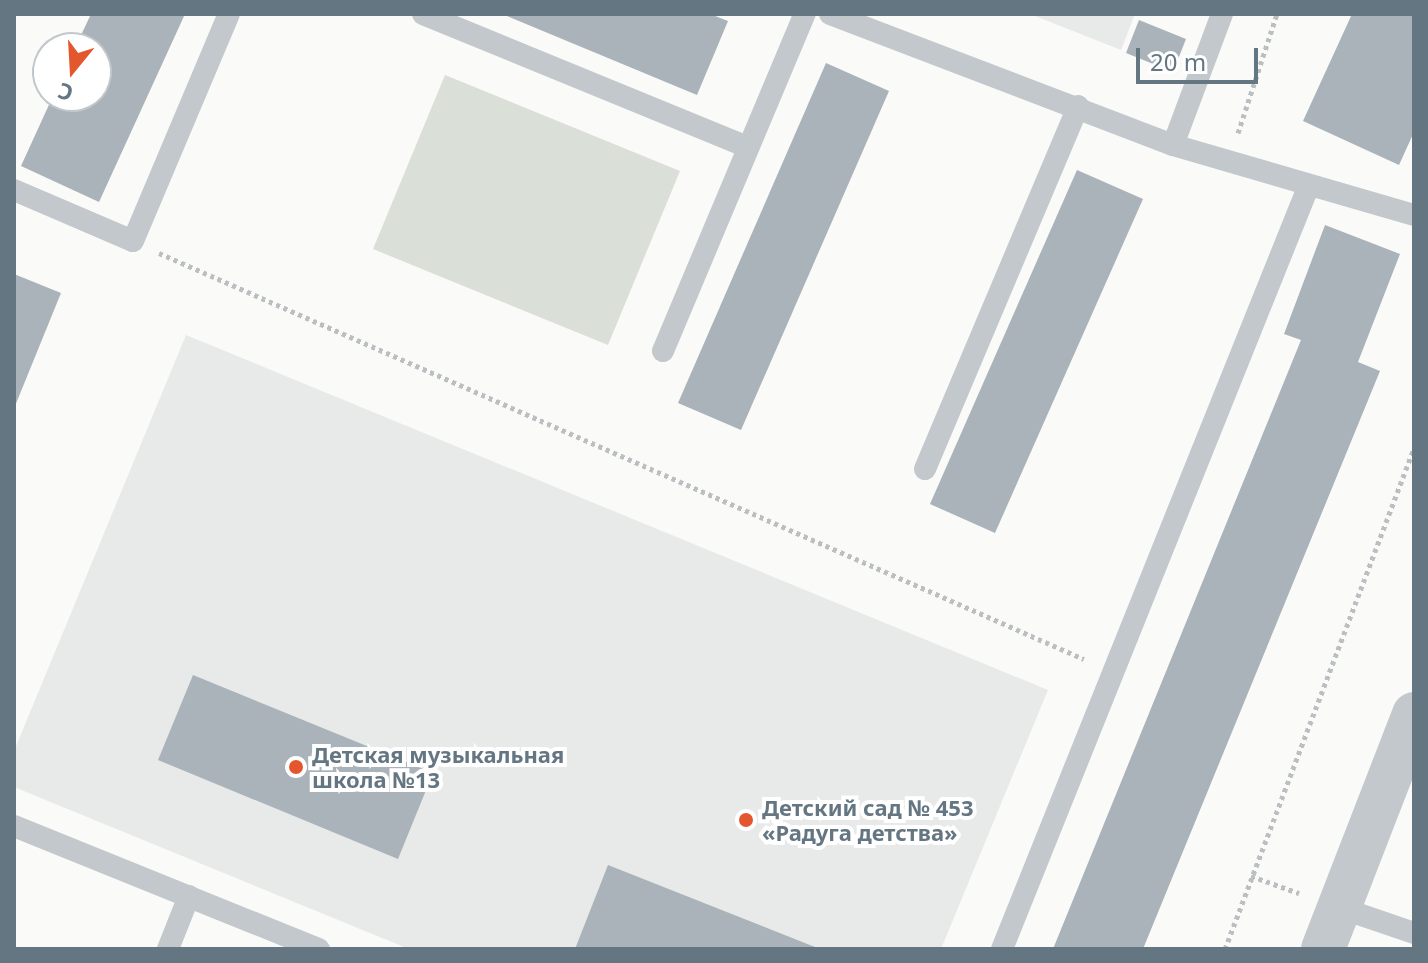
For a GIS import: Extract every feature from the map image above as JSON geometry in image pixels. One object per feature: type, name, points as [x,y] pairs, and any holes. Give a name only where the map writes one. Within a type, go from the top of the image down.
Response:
[{"type":"street","points":[[1323,949],[1414,714]]},
{"type":"lane","points":[[14,190],[133,241],[229,14]]},
{"type":"lane","points":[[423,14],[748,147]]},
{"type":"lane","points":[[663,351],[805,14]]},
{"type":"lane","points":[[830,14],[1078,106],[1173,145],[1414,215]]},
{"type":"lane","points":[[1173,145],[1222,14]]},
{"type":"lane","points":[[925,469],[1078,106]]},
{"type":"lane","points":[[1002,949],[1309,185]]},
{"type":"lane","points":[[14,826],[319,949]]},
{"type":"lane","points":[[168,949],[189,896]]},
{"type":"lane","points":[[1338,907],[1414,933]]},
{"type":"path","points":[[1228,160],[1277,14]]},
{"type":"path","points":[[133,241],[1113,671]]},
{"type":"path","points":[[1225,949],[1414,448]]},
{"type":"path","points":[[1251,876],[1338,907]]},
{"type":"shaded area","points":[[1030,14],[1135,14],[1121,50]]},
{"type":"shaded area","points":[[445,75],[680,171],[608,345],[373,249]]},
{"type":"shaded area","points":[[186,335],[1048,690],[941,949],[409,949],[14,787],[14,751]]},
{"type":"building","points":[[91,14],[185,14],[99,202],[21,166],[46,112],[112,112],[112,32],[83,32]]},
{"type":"building","points":[[502,14],[710,14],[728,21],[697,95]]},
{"type":"building","points":[[1352,14],[1414,14],[1414,132],[1399,165],[1303,121]]},
{"type":"building","points":[[1139,20],[1186,39],[1173,72],[1126,53]]},
{"type":"building","points":[[826,63],[889,91],[741,430],[678,403]]},
{"type":"building","points":[[1077,170],[1143,199],[995,533],[930,504]]},
{"type":"building","points":[[1325,225],[1400,254],[1358,362],[1380,371],[1143,949],[1053,949],[1301,340],[1284,334]]},
{"type":"building","points":[[14,274],[61,293],[15,406],[14,405]]},
{"type":"building","name":"Детская музыкальная школа №13","points":[[193,675],[433,773],[398,859],[158,760]]},
{"type":"building","points":[[608,865],[815,947],[815,949],[575,949]]},
{"type":"place","name":"Детская музыкальная школа №13","points":[[296,767]]},
{"type":"place","name":"Детский сад № 453 «Радуга детства»","points":[[746,820]]}]
